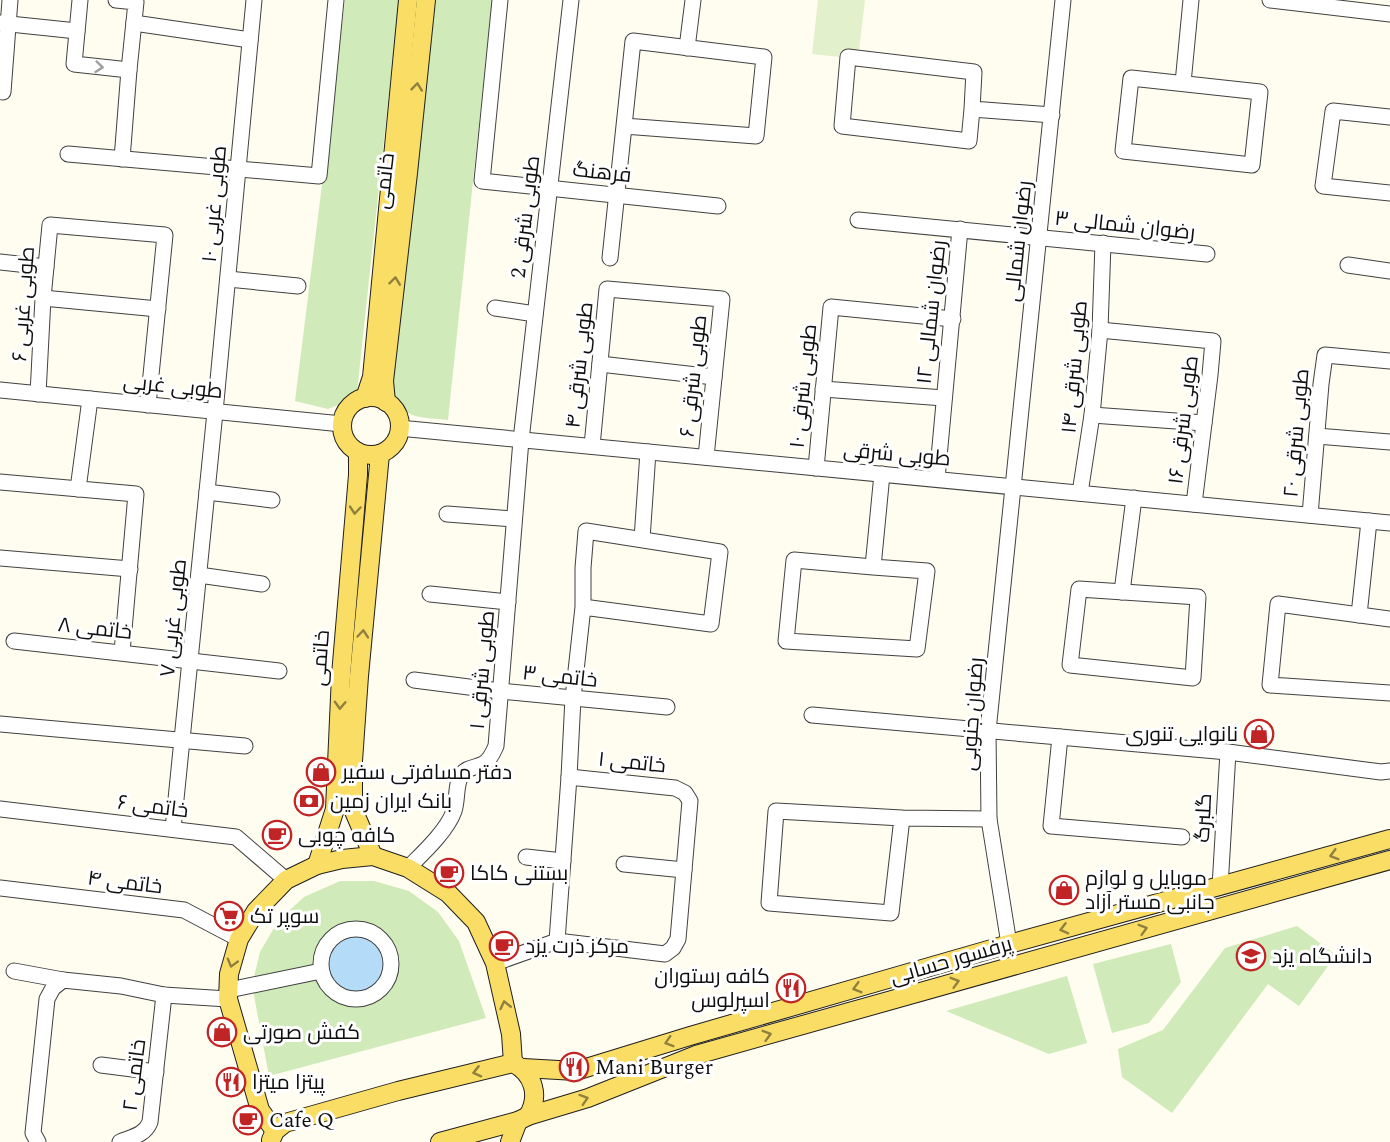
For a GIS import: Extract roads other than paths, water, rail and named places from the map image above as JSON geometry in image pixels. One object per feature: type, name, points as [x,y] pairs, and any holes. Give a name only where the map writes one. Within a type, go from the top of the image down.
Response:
[{"type":"main road","name":"خاتمی","points":[[365,398],[372,377],[408,0]]},
{"type":"main road","name":"خاتمی","points":[[386,402],[384,381],[426,0]]},
{"type":"main road","points":[[372,397],[386,402],[396,413],[399,428],[394,444],[380,454],[358,452],[345,440],[342,433],[344,415],[356,401],[365,398],[372,397]]},
{"type":"main road","name":"خاتمی","points":[[316,865],[335,809],[341,675],[358,452]]},
{"type":"main road","name":"خاتمی","points":[[373,856],[353,809],[353,761],[380,454]]},
{"type":"main road","name":"پرفسور حسابی","points":[[272,1139],[285,1123],[398,1091],[518,1066],[576,1071],[1009,944],[1390,839]]},
{"type":"main road","points":[[272,1139],[260,1110],[228,995],[229,974],[239,939],[256,911],[286,880],[316,865],[342,859],[373,856],[408,868],[448,893],[476,922],[495,963],[518,1066],[528,1075],[533,1086],[532,1109],[523,1119],[510,1142]]},
{"type":"main road","name":"پرفسور حسابی","points":[[443,1142],[588,1098],[696,1055],[1390,860]]},
{"type":"street","points":[[3,92],[4,24],[10,0]]},
{"type":"street","points":[[80,0],[74,64],[129,70]]},
{"type":"street","points":[[116,0],[136,2],[122,159]]},
{"type":"street","name":"طوبی غربی ۱۰","points":[[215,412],[254,0]]},
{"type":"street","points":[[68,154],[319,176],[336,0]]},
{"type":"street","name":"فرهنگ","points":[[500,0],[482,181],[718,206]]},
{"type":"street","name":"طوبی شرقی 2","points":[[520,440],[571,0]]},
{"type":"street","points":[[687,48],[693,0]]},
{"type":"street","name":"رضوان شمالی","points":[[1014,487],[1064,0]]},
{"type":"street","points":[[1183,83],[1191,0]]},
{"type":"street","points":[[1270,0],[1390,14]]},
{"type":"street","points":[[134,23],[250,40]]},
{"type":"street","points":[[4,24],[77,31]]},
{"type":"street","points":[[610,258],[633,41],[764,57],[756,136],[624,126]]},
{"type":"street","points":[[848,57],[974,72],[972,109],[969,141],[842,126],[848,57]]},
{"type":"street","points":[[1131,78],[1183,83],[1260,92],[1252,165],[1124,151],[1131,78]]},
{"type":"street","points":[[972,109],[1052,115]]},
{"type":"street","points":[[1390,117],[1333,111],[1323,186],[1390,192]]},
{"type":"street","name":"رضوان شمالی ۳","points":[[858,220],[1207,254]]},
{"type":"street","name":"طوبی غربی ۶","points":[[38,394],[43,298],[50,225],[165,235],[158,309]]},
{"type":"street","name":"رضوان شمالی ۱۲","points":[[937,479],[960,229]]},
{"type":"street","name":"طوبی شرقی ۱۴","points":[[1080,493],[1092,415],[1100,330],[1103,243]]},
{"type":"street","points":[[0,262],[46,267]]},
{"type":"street","points":[[1348,265],[1390,271]]},
{"type":"street","points":[[228,279],[298,286]]},
{"type":"street","name":"طوبی شرقی ۴","points":[[592,446],[608,288],[722,298]]},
{"type":"street","points":[[43,298],[158,309],[148,405]]},
{"type":"street","name":"طوبی شرقی ۶","points":[[706,457],[722,298]]},
{"type":"street","points":[[495,308],[535,314]]},
{"type":"street","name":"طوبی شرقی ۱۰","points":[[816,468],[831,308],[953,319]]},
{"type":"street","name":"طوبی شرقی ۱۶","points":[[1100,330],[1213,341],[1194,504]]},
{"type":"street","name":"طوبی شرقی ۲۰","points":[[1311,515],[1325,355],[1390,361]]},
{"type":"street","points":[[600,364],[714,376]]},
{"type":"street","points":[[823,389],[944,398]]},
{"type":"street","name":"طوبی غربی","points":[[0,390],[342,424]]},
{"type":"street","points":[[78,489],[90,399]]},
{"type":"street","name":"طوبی غربی ۷","points":[[173,829],[215,412]]},
{"type":"street","points":[[1092,415],[1204,423]]},
{"type":"street","name":"طوبی شرقی","points":[[399,428],[1390,523]]},
{"type":"street","points":[[1317,436],[1390,442]]},
{"type":"street","name":"طوبی شرقی ۱","points":[[408,868],[437,838],[454,811],[462,774],[485,764],[496,746],[520,440]]},
{"type":"street","points":[[642,539],[648,452]]},
{"type":"street","points":[[873,567],[882,474]]},
{"type":"street","points":[[0,482],[136,494],[123,652]]},
{"type":"street","name":"رضوان جنوبی","points":[[1009,944],[989,819],[988,731],[1014,487]]},
{"type":"street","points":[[207,492],[272,500]]},
{"type":"street","points":[[1122,592],[1134,498]]},
{"type":"street","points":[[447,513],[514,519]]},
{"type":"street","points":[[1359,615],[1369,521]]},
{"type":"street","points":[[569,777],[573,698],[584,607],[583,568],[586,531],[720,552],[711,624],[584,607]]},
{"type":"street","points":[[0,558],[130,569]]},
{"type":"street","points":[[794,560],[873,567],[927,572],[917,650],[786,641],[794,560]]},
{"type":"street","points":[[199,575],[262,584]]},
{"type":"street","points":[[1079,589],[1122,592],[1198,597],[1193,678],[1070,665],[1079,589]]},
{"type":"street","points":[[430,594],[508,602]]},
{"type":"street","points":[[1390,619],[1278,604],[1270,685],[1390,693]]},
{"type":"street","name":"خاتمی ۸","points":[[14,641],[279,671]]},
{"type":"street","name":"خاتمی ۳","points":[[414,680],[500,691],[667,707]]},
{"type":"street","points":[[812,715],[1228,752],[1381,772],[1390,771]]},
{"type":"street","points":[[0,724],[245,746]]},
{"type":"street","points":[[1060,737],[1051,826],[1182,837]]},
{"type":"street","name":"گلبرگ","points":[[1220,887],[1228,752]]},
{"type":"street","name":"خاتمی ۱","points":[[495,963],[557,941],[665,954],[673,948],[678,939],[690,801],[685,793],[675,788],[569,777],[557,941]]},
{"type":"street","name":"خاتمی ۶","points":[[0,809],[236,837],[286,880]]},
{"type":"street","points":[[902,818],[891,913],[769,903],[776,811],[902,818],[989,819]]},
{"type":"street","points":[[526,857],[562,861]]},
{"type":"street","points":[[624,864],[684,870]]},
{"type":"street","name":"خاتمی ۴","points":[[0,888],[184,910],[239,939]]},
{"type":"street","points":[[351,929],[362,929],[375,934],[385,944],[390,957],[390,970],[385,983],[376,993],[366,998],[349,998],[336,993],[326,984],[321,971],[321,957],[326,945],[336,935],[351,929]]},
{"type":"street","points":[[14,971],[63,980],[122,986],[164,995],[228,995],[321,971]]},
{"type":"street","points":[[38,1142],[33,1133],[47,999],[53,988],[63,980]]},
{"type":"street","name":"خاتمی ۲","points":[[120,1142],[141,1134],[150,1122],[164,995]]},
{"type":"street","points":[[101,1065],[156,1072]]},
{"type":"water","points":[[356,935],[367,937],[380,948],[385,964],[383,975],[372,988],[356,993],[345,991],[332,980],[327,964],[329,953],[340,940]]},
{"type":"place","name":"نانوایی تنوری","points":[[1259,734]]},
{"type":"place","name":"دفتر مسافرتی سفیر","points":[[321,772]]},
{"type":"place","name":"بانک ایران زمین","points":[[309,801]]},
{"type":"place","name":"کافه چوبی","points":[[277,835]]},
{"type":"place","name":"بستنی کاکا","points":[[449,873]]},
{"type":"place","name":"موبایل و لوازم جانبی مستر آزاد","points":[[1064,890]]},
{"type":"place","name":"سوپر تک","points":[[229,916]]},
{"type":"place","name":"مرکز ذرت یزد","points":[[504,946]]},
{"type":"place","name":"دانشگاه یزد","points":[[1251,956]]},
{"type":"place","name":"کافه رستوران اسپرلوس","points":[[791,988]]},
{"type":"place","name":"کفش صورتی","points":[[222,1032]]},
{"type":"place","name":"Mani Burger","points":[[574,1067]]},
{"type":"place","name":"پیتزا میتزا","points":[[231,1082]]},
{"type":"place","name":"Cafe Q","points":[[248,1120]]}]
